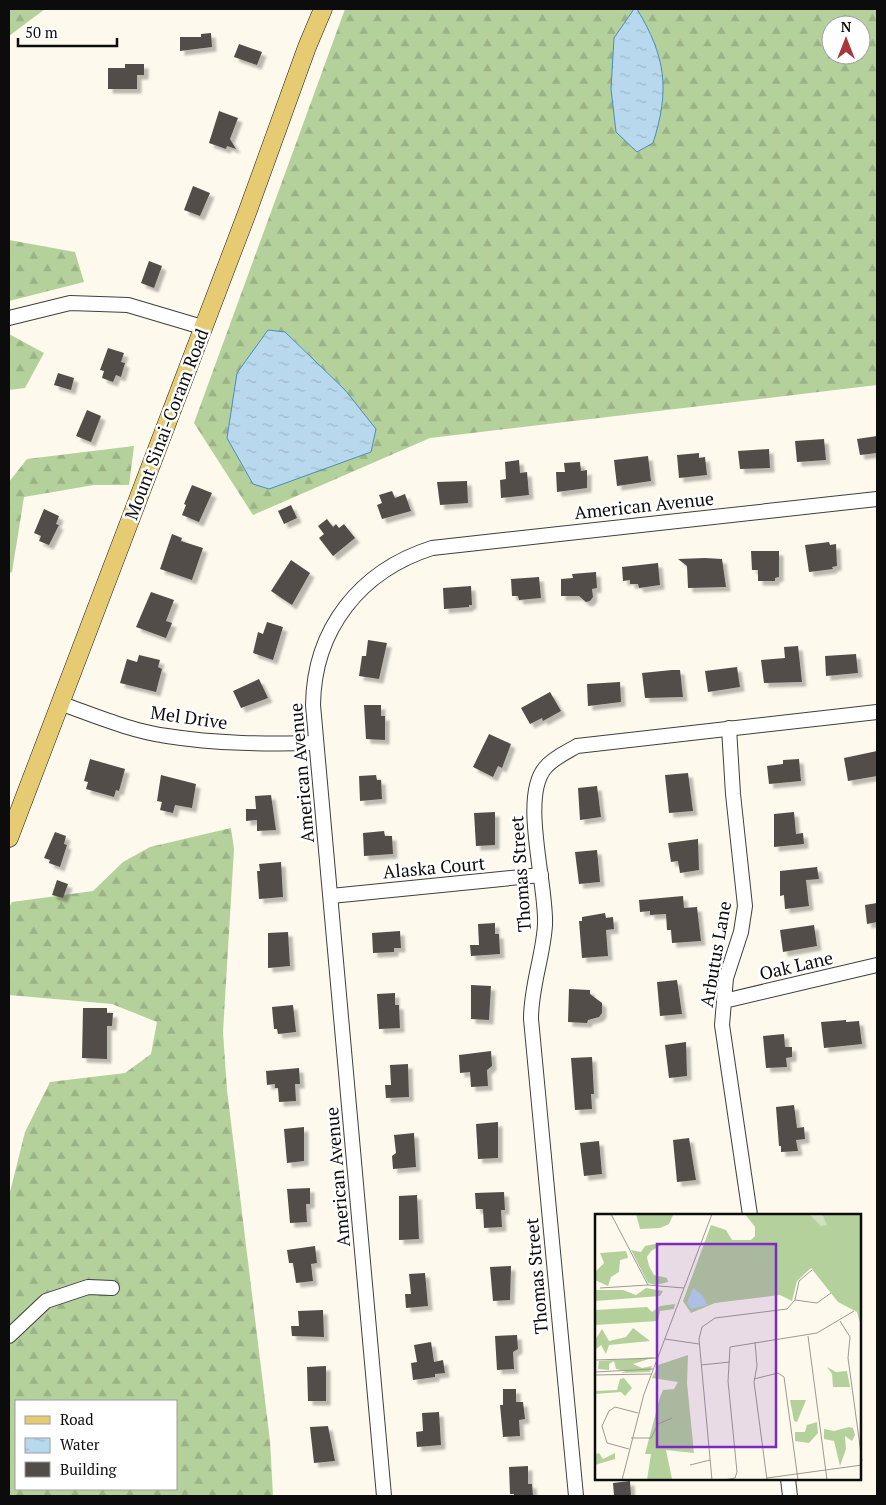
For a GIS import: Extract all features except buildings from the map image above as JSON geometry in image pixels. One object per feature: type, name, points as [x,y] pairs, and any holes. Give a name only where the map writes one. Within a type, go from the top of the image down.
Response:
[{"type":"main road","name":"Mount Sinai-Coram Road","points":[[9,838],[62,704],[202,327],[247,213],[306,47],[323,9]]},
{"type":"street","points":[[9,318],[70,303],[128,305],[202,327]]},
{"type":"street","name":"American Avenue","points":[[384,1496],[316,743],[313,688],[324,644],[337,618],[366,583],[414,554],[458,544],[877,499]]},
{"type":"street","name":"Mel Drive","points":[[62,704],[125,725],[166,736],[246,744],[316,743]]},
{"type":"street","name":"Thomas Street","points":[[576,1496],[531,1019],[534,981],[545,926],[534,809],[538,785],[545,768],[577,746],[877,712]]},
{"type":"street","name":"Arbutus Lane","points":[[729,728],[732,794],[745,906],[742,932],[726,978],[722,1025],[750,1214]]},
{"type":"street","name":"Alaska Court","points":[[331,896],[541,875]]},
{"type":"street","name":"Oak Lane","points":[[724,1002],[877,965]]},
{"type":"street","points":[[9,1336],[46,1301],[88,1287],[112,1288]]},
{"type":"street","points":[[788,1480],[790,1496]]},
{"type":"green space","points":[[9,9],[45,9],[9,36]]},
{"type":"green space","points":[[345,9],[634,9],[614,39],[655,44],[637,9],[877,9],[877,385],[430,438],[253,515],[194,423]],"holes":[[[285,332],[345,390],[357,407]]]},
{"type":"green space","points":[[9,240],[75,252],[84,282],[9,301]]},
{"type":"green space","points":[[9,334],[44,353],[25,388],[9,390]]},
{"type":"green space","points":[[134,446],[129,485],[94,485],[24,497],[12,572],[9,573],[9,482],[27,459]]},
{"type":"green space","points":[[231,828],[234,849],[223,1032],[227,1090],[270,1441],[273,1496],[9,1496],[9,1196],[25,1132],[50,1082],[125,1073],[151,1054],[157,1022],[112,1004],[9,995],[9,907],[12,902],[93,891],[123,862],[150,847]]},
{"type":"water","points":[[634,9],[637,9],[647,26],[654,43],[662,74],[663,90],[662,106],[653,143],[637,152],[616,132],[611,89],[614,38]]},
{"type":"water","points":[[268,330],[285,332],[345,390],[376,429],[371,452],[269,489],[253,484],[227,438],[237,373]]}]
